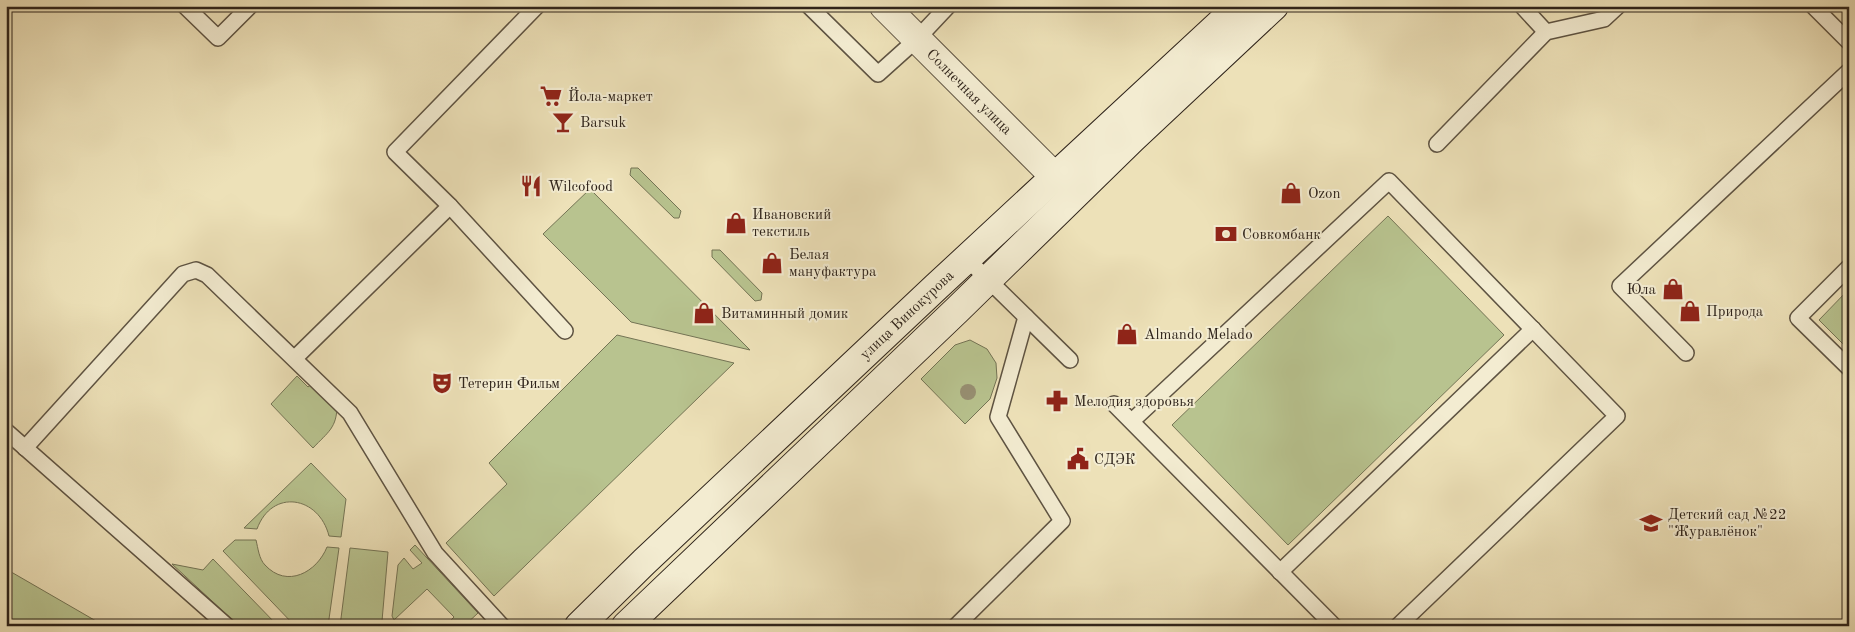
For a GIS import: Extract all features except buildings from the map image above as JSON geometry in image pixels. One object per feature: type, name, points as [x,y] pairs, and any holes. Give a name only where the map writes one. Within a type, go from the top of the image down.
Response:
[{"type":"main road","name":"Солнечная улица","points":[[884,6],[1065,187]]},
{"type":"main road","name":"улица Винокурова","points":[[626,626],[958,310],[987,279],[1065,187],[1239,6]]},
{"type":"main road","name":"улица Винокурова","points":[[579,626],[659,548],[967,259],[1132,139],[1274,6]]},
{"type":"lane","points":[[185,6],[218,38],[250,6]]},
{"type":"lane","points":[[537,6],[395,152],[450,206],[565,331]]},
{"type":"lane","points":[[809,6],[878,74],[917,40],[948,6]]},
{"type":"lane","points":[[1522,6],[1546,32]]},
{"type":"lane","points":[[1437,144],[1546,32],[1604,19],[1618,6]]},
{"type":"lane","points":[[1813,6],[1849,42]]},
{"type":"lane","points":[[1686,353],[1620,286],[1849,71]]},
{"type":"lane","points":[[1132,422],[1389,181],[1617,416],[1398,626]]},
{"type":"lane","points":[[295,358],[450,206]]},
{"type":"lane","points":[[967,259],[1070,360]]},
{"type":"lane","points":[[1849,267],[1798,318],[1849,368]]},
{"type":"lane","points":[[25,448],[183,274],[196,270],[207,275],[350,413],[435,553],[502,626]]},
{"type":"lane","points":[[956,626],[1062,521],[998,417],[1026,317]]},
{"type":"lane","points":[[1280,572],[1533,329]]},
{"type":"lane","points":[[1114,404],[1334,626]]},
{"type":"lane","points":[[6,431],[227,626]]},
{"type":"green space","points":[[631,168],[638,168],[681,211],[679,218],[674,218],[630,175]]},
{"type":"green space","points":[[590,189],[750,350],[631,322],[543,234]]},
{"type":"green space","points":[[1388,216],[1504,335],[1288,545],[1172,425]]},
{"type":"green space","points":[[712,250],[720,250],[762,293],[761,300],[755,301],[712,257]]},
{"type":"green space","points":[[1849,289],[1849,350],[1819,320]]},
{"type":"green space","points":[[617,335],[734,363],[494,596],[446,543],[507,484],[489,463]]},
{"type":"green space","points":[[970,340],[987,349],[996,363],[997,378],[990,399],[965,424],[921,379],[955,345]]},
{"type":"green space","points":[[297,376],[308,387],[314,382],[337,405],[337,413],[331,429],[313,448],[271,404]]},
{"type":"green space","points":[[311,463],[346,499],[341,537],[329,536],[324,523],[316,512],[306,505],[295,502],[273,507],[264,516],[257,529],[244,528]]},
{"type":"green space","points":[[235,540],[256,540],[263,563],[274,572],[283,576],[292,576],[309,570],[316,564],[327,547],[339,548],[328,626],[295,626],[223,551]]},
{"type":"green space","points":[[415,545],[478,613],[464,626],[445,626],[454,617],[427,589],[394,620],[392,616],[398,565],[404,558],[413,569],[422,563],[410,550]]},
{"type":"green space","points":[[350,548],[388,552],[382,621],[376,626],[340,626]]},
{"type":"green space","points":[[213,559],[278,626],[239,626],[172,564],[203,570]]},
{"type":"green space","points":[[6,569],[96,621],[96,626],[6,626]]},
{"type":"place","name":"Йола-маркет","points":[[551,96]]},
{"type":"place","name":"Barsuk","points":[[563,122]]},
{"type":"place","name":"Wilcofood","points":[[531,186]]},
{"type":"place","name":"Ozon","points":[[1291,193]]},
{"type":"place","name":"Ивановский текстиль","points":[[736,223]]},
{"type":"place","name":"Совкомбанк","points":[[1226,234]]},
{"type":"place","name":"Белая мануфактура","points":[[772,263]]},
{"type":"place","name":"Юла","points":[[1673,289]]},
{"type":"place","name":"Природа","points":[[1690,311]]},
{"type":"place","name":"Витаминный домик","points":[[704,313]]},
{"type":"place","name":"Almando Melado","points":[[1127,334]]},
{"type":"place","name":"Тетерин Фильм","points":[[442,383]]},
{"type":"place","name":"Мелодия здоровья","points":[[1057,401]]},
{"type":"place","name":"СДЭК","points":[[1078,459]]},
{"type":"place","name":"Детский сад №22 \"Журавлёнок\"","points":[[1651,523]]}]
